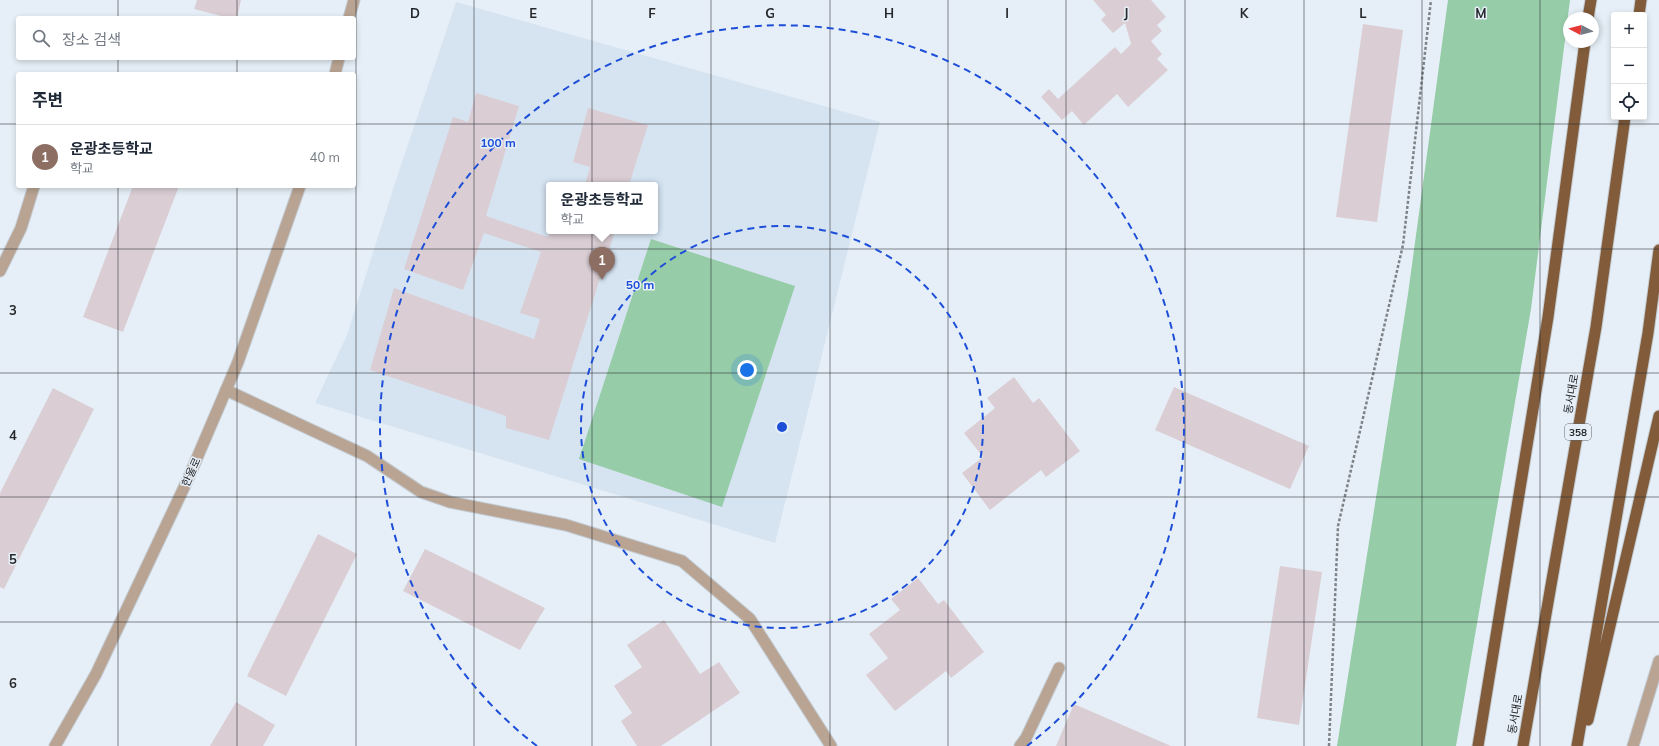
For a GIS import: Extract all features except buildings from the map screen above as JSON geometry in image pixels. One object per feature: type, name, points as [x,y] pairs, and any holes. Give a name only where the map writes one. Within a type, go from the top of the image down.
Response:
[{"type":"highway","points":[[1589,12],[1591,0]]},
{"type":"highway","points":[[1639,12],[1641,0]]},
{"type":"highway","points":[[1478,746],[1548,317],[1584,48]]},
{"type":"highway","name":"동서대로","points":[[1523,746],[1596,327],[1625,120]]},
{"type":"highway","points":[[1577,746],[1648,333],[1659,250]]},
{"type":"highway","points":[[1582,746],[1659,416]]},
{"type":"street","points":[[350,16],[354,0]]},
{"type":"street","points":[[336,72],[338,60]]},
{"type":"street","points":[[0,271],[21,228],[33,188]]},
{"type":"street","name":"한울로","points":[[55,746],[96,674],[188,478],[238,362],[299,188]]},
{"type":"street","points":[[226,390],[367,456],[421,492],[450,502],[566,525],[682,561],[750,619],[831,746]]},
{"type":"street","points":[[1633,746],[1659,661]]},
{"type":"street","points":[[1020,746],[1026,738],[1059,668]]},
{"type":"path","points":[[1329,746],[1338,526],[1403,245],[1431,0]]},
{"type":"shaded area","points":[[456,2],[880,122],[775,543],[315,403],[347,335],[395,183]]},
{"type":"green space","points":[[1448,0],[1570,0],[1568,12],[1563,12],[1564,48],[1531,309],[1456,746],[1337,746],[1408,294]]},
{"type":"green space","points":[[651,239],[795,286],[722,507],[579,459]]},
{"type":"place","name":"운광초등학교","points":[[602,280]]}]
